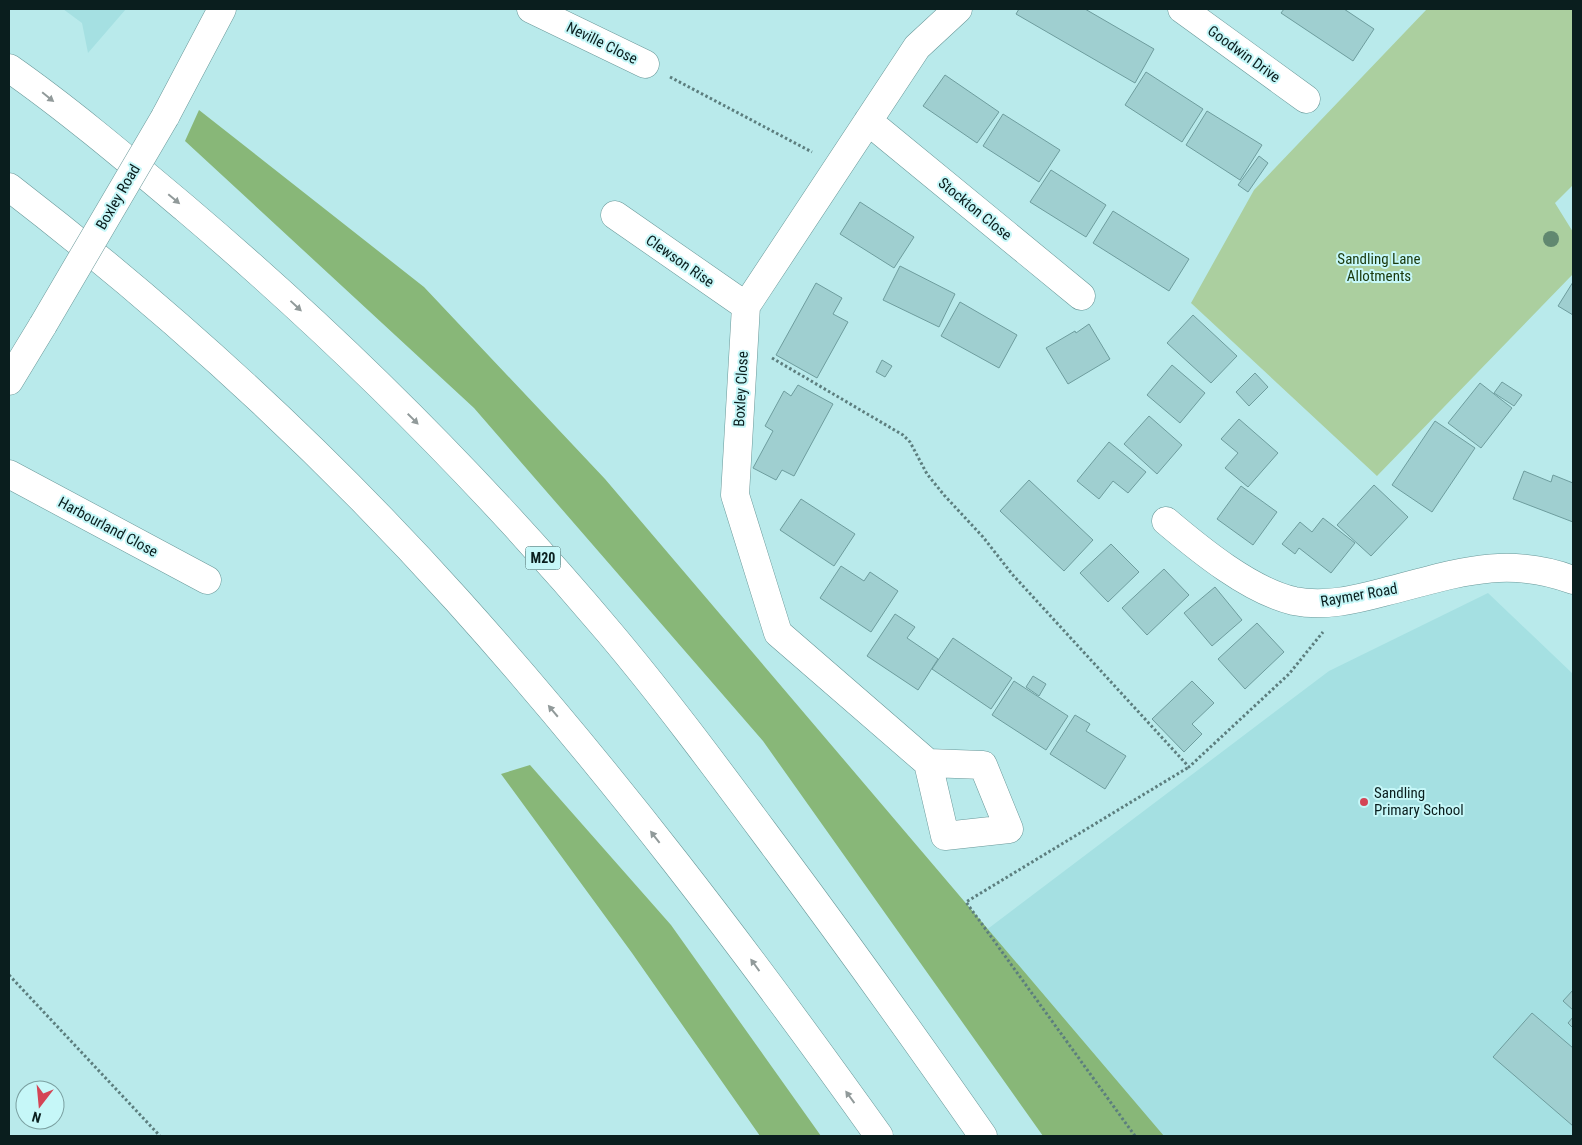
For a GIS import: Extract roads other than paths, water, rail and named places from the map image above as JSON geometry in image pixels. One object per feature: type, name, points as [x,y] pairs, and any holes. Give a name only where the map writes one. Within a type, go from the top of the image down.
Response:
[{"type":"main road","name":"Boxley Road","points":[[9,381],[165,117],[222,9]]},
{"type":"main road","name":"Neville Close","points":[[531,9],[645,64]]},
{"type":"main road","points":[[746,306],[917,46],[958,9]]},
{"type":"main road","name":"Goodwin Drive","points":[[1182,9],[1306,99]]},
{"type":"main road","name":"M20","points":[[9,68],[151,179],[252,264],[382,387],[479,485],[609,632],[716,767],[885,996],[983,1136]]},
{"type":"main road","name":"Stockton Close","points":[[868,122],[1081,296]]},
{"type":"main road","points":[[9,187],[110,268],[195,340],[334,472],[455,598],[525,677],[616,788],[748,957],[879,1136]]},
{"type":"main road","name":"Clewson Rise","points":[[615,215],[746,306]]},
{"type":"main road","name":"Boxley Close","points":[[746,306],[735,495],[778,633],[928,763]]},
{"type":"main road","name":"Harbourland Close","points":[[9,474],[207,580]]},
{"type":"main road","name":"Raymer Road","points":[[1166,521],[1196,547],[1256,586],[1275,595],[1310,604],[1331,603],[1367,597],[1467,570],[1501,567],[1536,570],[1554,573],[1573,580]]},
{"type":"place","name":"Sandling Primary School","points":[[1364,802]]},
{"type":"park label","name":"Sandling Lane Allotments","points":[[1379,268]]}]
